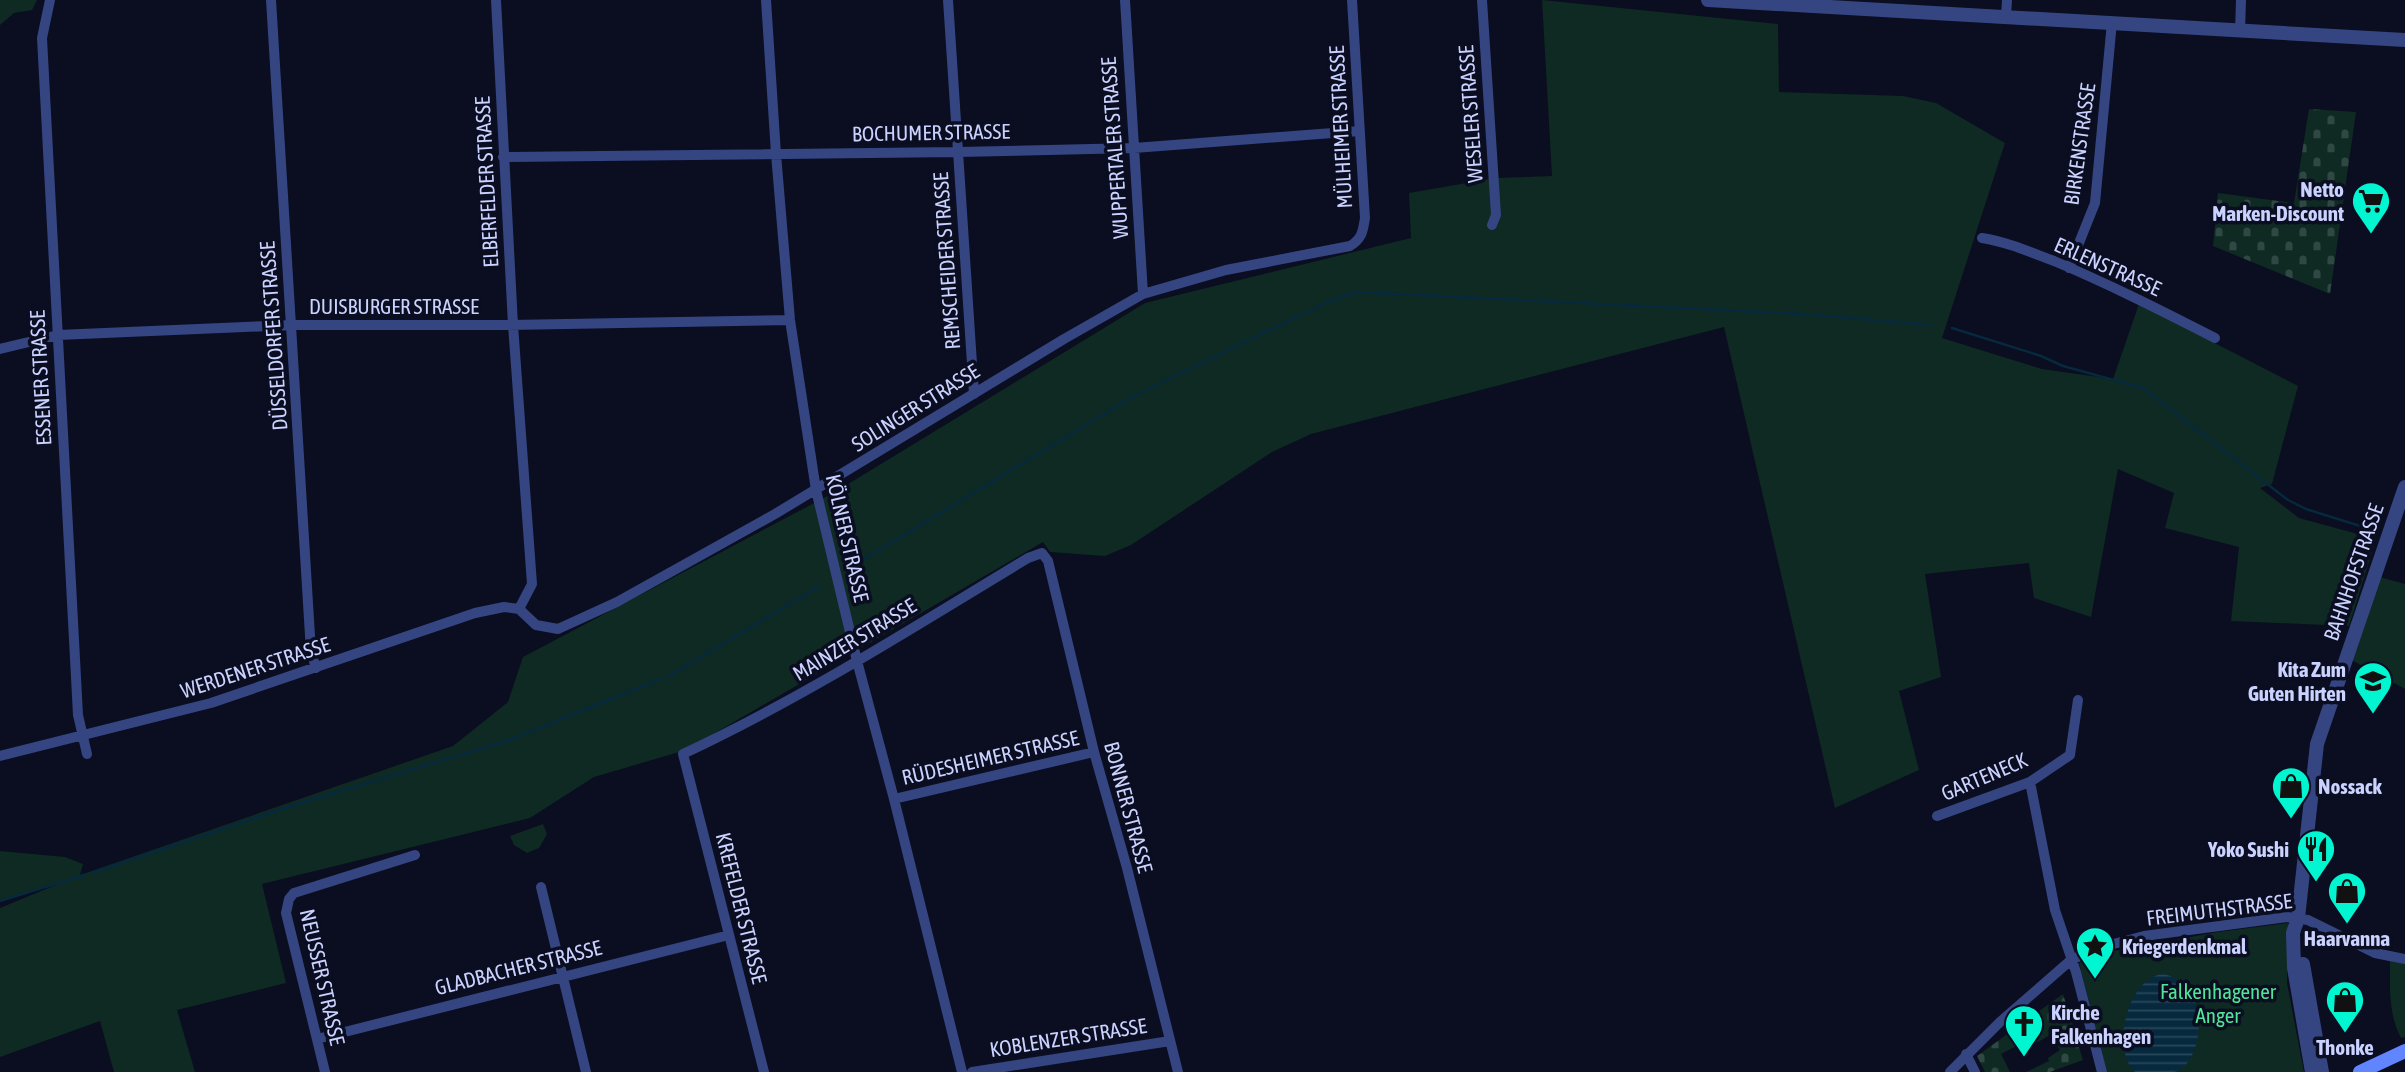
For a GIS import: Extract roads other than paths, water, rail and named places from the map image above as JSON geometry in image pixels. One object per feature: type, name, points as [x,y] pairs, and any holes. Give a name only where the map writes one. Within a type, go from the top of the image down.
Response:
[{"type":"main road","points":[[2360,1072],[2405,1051]]},
{"type":"street","name":"ESSENER STRASSE","points":[[50,0],[41,38],[78,715],[87,754]]},
{"type":"street","name":"DÜSSELDORFER STRASSE","points":[[271,0],[311,652],[316,668]]},
{"type":"street","name":"ELBERFELDER STRASSE","points":[[496,0],[513,325],[532,584],[519,609]]},
{"type":"street","name":"KÖLNER STRASSE","points":[[766,0],[790,320],[816,490],[962,1072]]},
{"type":"street","name":"REMSCHEIDER STRASSE","points":[[948,0],[974,394]]},
{"type":"street","name":"WUPPERTALER STRASSE","points":[[1125,0],[1143,294]]},
{"type":"street","name":"MÜLHEIMER STRASSE","points":[[1350,246],[1358,242],[1365,218],[1352,0]]},
{"type":"street","name":"WESELER STRASSE","points":[[1482,0],[1496,215],[1492,225]]},
{"type":"street","points":[[1708,0],[1836,3],[2239,32],[2405,40]]},
{"type":"street","points":[[2006,16],[2007,0]]},
{"type":"street","points":[[2239,32],[2241,0]]},
{"type":"street","name":"BIRKENSTRASSE","points":[[2069,268],[2095,202],[2112,22]]},
{"type":"street","name":"BOCHUMER STRASSE","points":[[503,158],[1134,148],[1359,131]]},
{"type":"street","name":"ERLENSTRASSE","points":[[1982,238],[2004,242],[2069,268],[2131,295],[2215,338]]},
{"type":"street","name":"SOLINGER STRASSE","points":[[519,609],[536,625],[558,629],[617,602],[816,490],[1064,338],[1143,294],[1226,270],[1350,246]]},
{"type":"street","name":"DUISBURGER STRASSE","points":[[0,349],[58,335],[292,326],[790,320]]},
{"type":"street","name":"BAHNHOFSTRASSE","points":[[2312,1072],[2294,968],[2292,933],[2298,918],[2317,744],[2405,487]]},
{"type":"street","name":"MAINZER STRASSE","points":[[684,754],[738,728],[857,661],[1028,558],[1042,553]]},
{"type":"street","name":"BONNER STRASSE","points":[[1042,553],[1048,561],[1094,752],[1178,1072]]},
{"type":"street","name":"WERDENER STRASSE","points":[[0,756],[211,703],[475,613],[504,607],[519,609]]},
{"type":"street","name":"GARTENECK","points":[[1937,817],[2030,782],[2070,755],[2078,700]]},
{"type":"street","name":"RÜDESHEIMER STRASSE","points":[[894,799],[1094,752]]},
{"type":"street","name":"KREFELDER STRASSE","points":[[684,754],[764,1072]]},
{"type":"street","points":[[2030,782],[2055,909],[2102,1072]]},
{"type":"street","name":"NEUSSER STRASSE","points":[[326,1072],[286,913],[289,899],[294,893],[415,855]]},
{"type":"street","points":[[541,887],[586,1072]]},
{"type":"street","name":"FREIMUTHSTRASSE","points":[[1950,1072],[1966,1054],[2071,960],[2098,948],[2144,936],[2287,917],[2308,920],[2375,953],[2405,959]]},
{"type":"street","name":"BAHNHOFSTRASSE","points":[[2298,918],[2302,933],[2306,987],[2322,1072]]},
{"type":"street","name":"GLADBACHER STRASSE","points":[[317,1039],[729,935]]},
{"type":"street","name":"KOBLENZER STRASSE","points":[[972,1072],[1170,1041]]},
{"type":"street","points":[[1966,1054],[1975,1072]]},
{"type":"water","points":[[2162,974],[2179,980],[2190,992],[2197,1007],[2197,1040],[2192,1055],[2184,1066],[2174,1072],[2135,1072],[2124,1049],[2126,1017],[2139,989],[2150,979]]},
{"type":"waterway","points":[[851,567],[1132,397],[1327,302],[1356,292],[1803,314],[1933,325]]},
{"type":"waterway","points":[[1952,328],[2041,356],[2063,366],[2143,388],[2288,500],[2306,509],[2373,530]]},
{"type":"waterway","points":[[669,676],[820,586]]},
{"type":"waterway","points":[[92,873],[294,805],[507,741],[663,678]]},
{"type":"waterway","points":[[0,901],[84,875]]},
{"type":"place","name":"Netto Marken-Discount","points":[[2371,235]]},
{"type":"place","name":"Kita Zum Guten Hirten","points":[[2373,715]]},
{"type":"place","name":"Nossack","points":[[2291,820]]},
{"type":"place","name":"Yoko Sushi","points":[[2316,883]]},
{"type":"place","name":"Haarvanna","points":[[2347,925]]},
{"type":"place","name":"Kriegerdenkmal","points":[[2095,980]]},
{"type":"place","name":"Thonke","points":[[2345,1034]]},
{"type":"place","name":"Kirche Falkenhagen","points":[[2024,1058]]},
{"type":"park label","name":"Falkenhagener Anger","points":[[2218,1003]]}]
